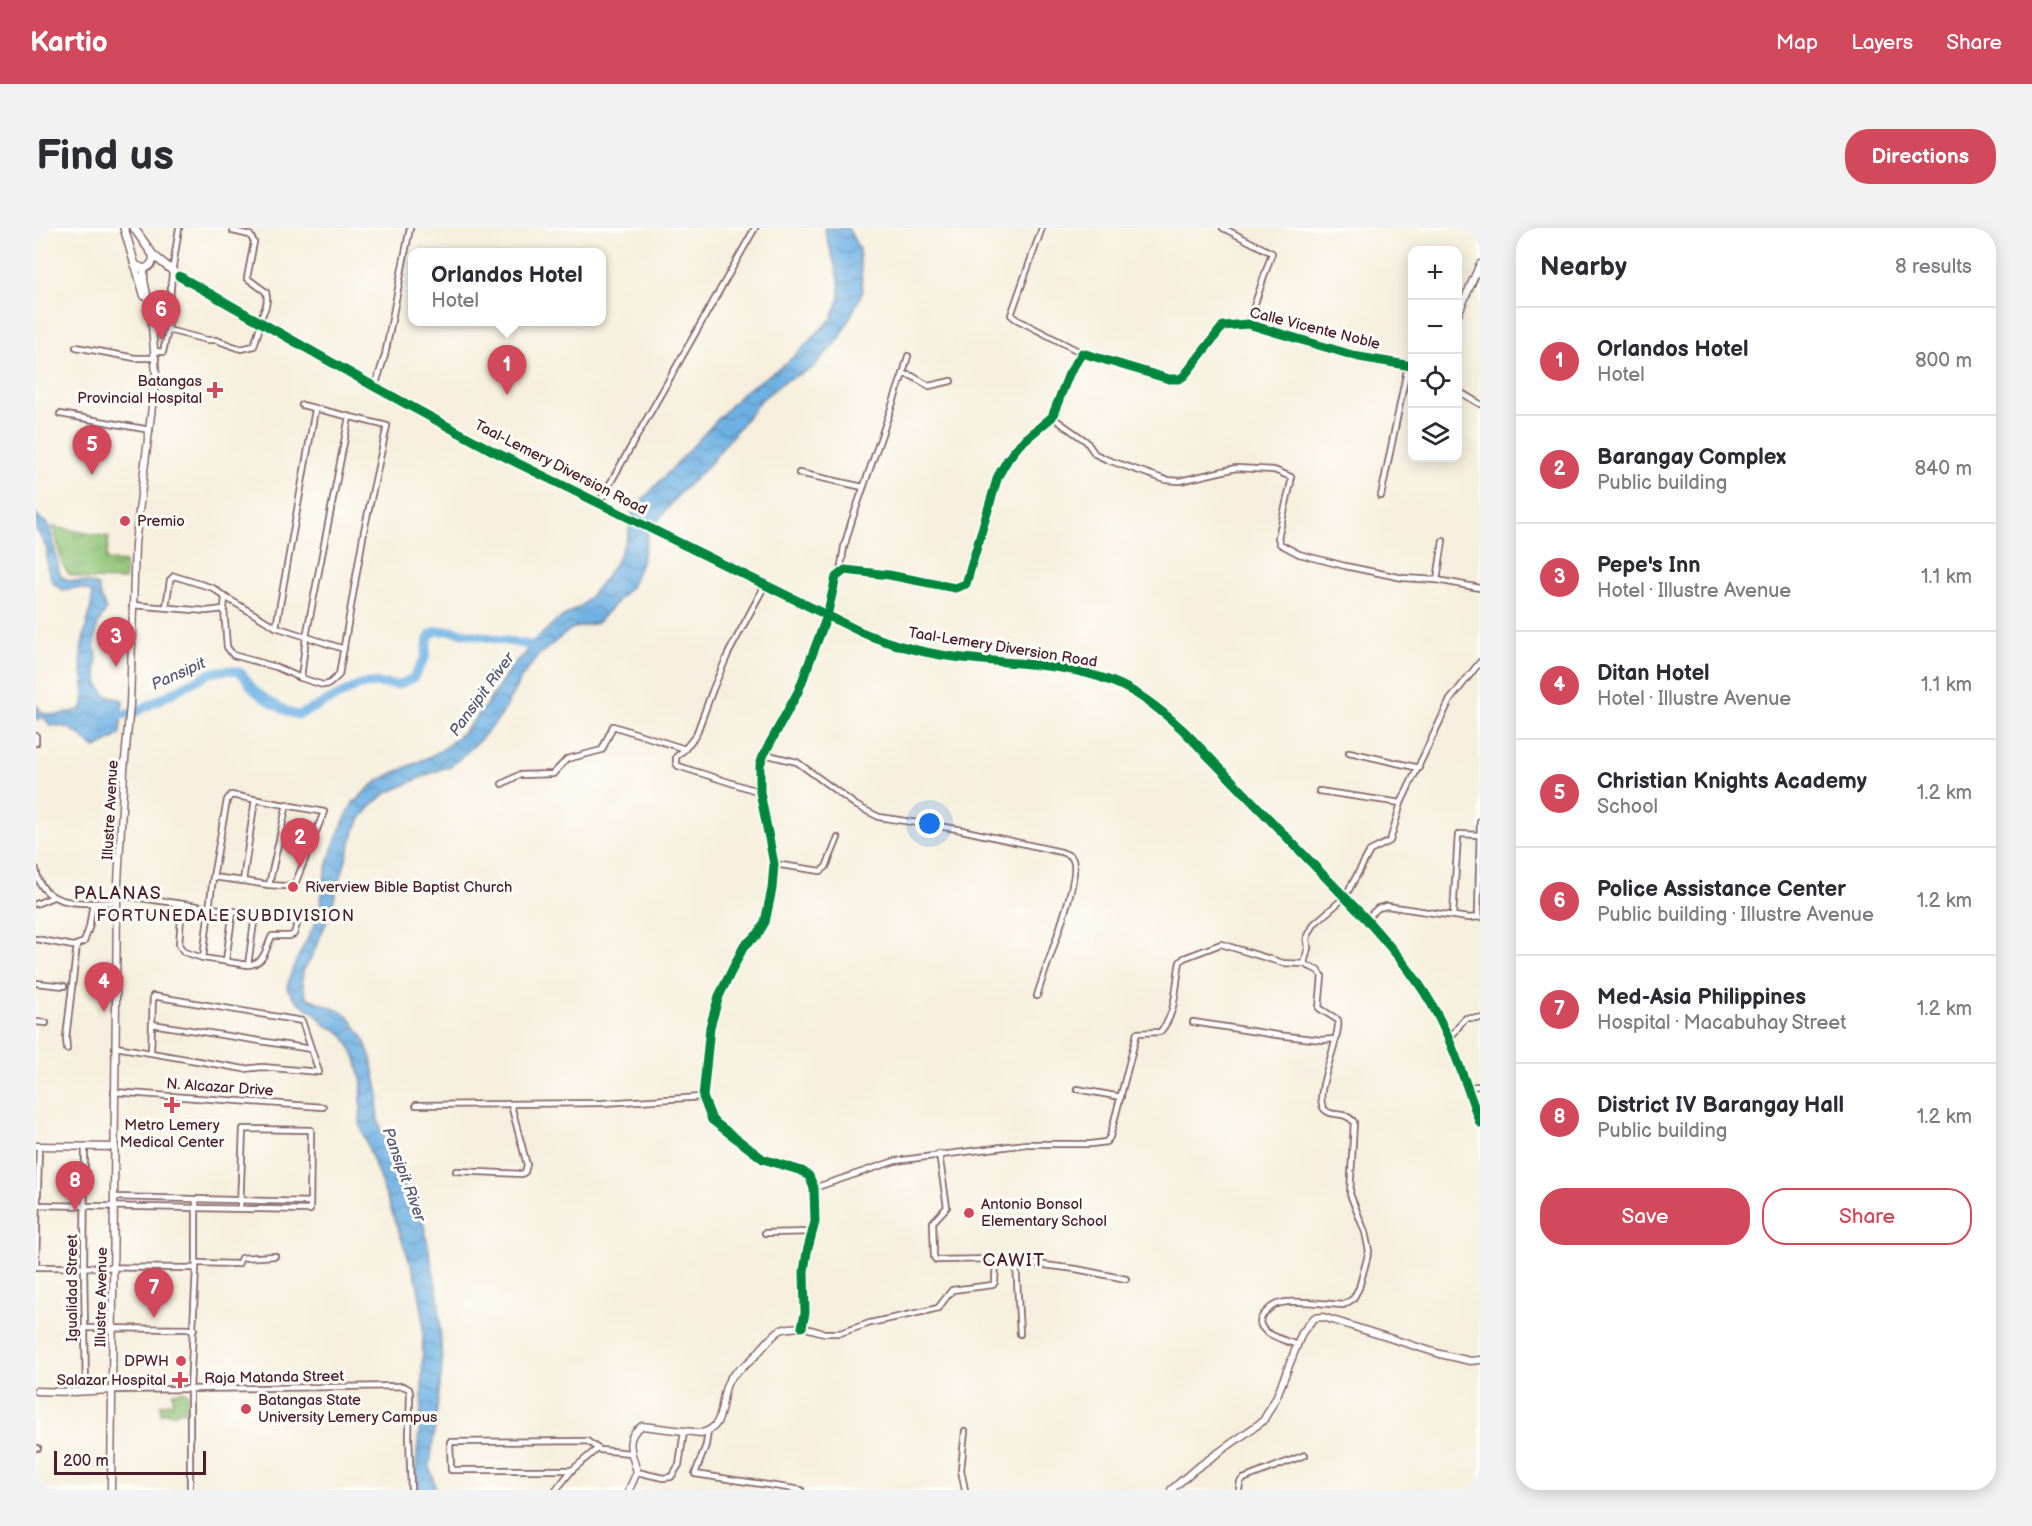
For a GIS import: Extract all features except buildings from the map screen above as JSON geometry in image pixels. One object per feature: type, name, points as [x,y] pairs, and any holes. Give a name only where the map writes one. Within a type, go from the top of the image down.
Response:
[{"type":"main road","points":[[124,228],[135,265],[144,269],[152,264],[153,255],[134,228]]},
{"type":"main road","points":[[132,256],[138,248],[148,248]]},
{"type":"main road","name":"Taal-Lemery Diversion Road","points":[[153,255],[175,273]]},
{"type":"main road","name":"Taal-Lemery Diversion Road","points":[[152,264],[175,273],[375,387],[494,451],[876,638],[915,650],[964,658],[1075,670],[1114,682],[1155,706],[1183,730],[1392,948],[1431,1003],[1448,1038],[1480,1123]]},
{"type":"street","points":[[76,347],[135,358],[163,352],[168,330],[179,228]]},
{"type":"street","points":[[375,387],[386,355],[410,228]]},
{"type":"street","points":[[599,503],[755,228]]},
{"type":"street","points":[[840,572],[845,570],[889,575],[955,588],[966,584],[998,476],[1020,444],[1052,417],[1069,374],[1082,353],[1011,315],[1042,228]]},
{"type":"street","points":[[1223,228],[1272,253],[1248,324]]},
{"type":"street","points":[[168,330],[207,340],[216,340],[241,349],[254,346],[267,295],[247,278],[254,242],[250,235],[233,231]]},
{"type":"street","points":[[1462,305],[1480,264]]},
{"type":"street","name":"Illustre Avenue","points":[[135,265],[151,314]]},
{"type":"street","name":"Illustre Avenue","points":[[111,1490],[117,902],[130,705],[136,533],[156,381],[156,355],[144,269]]},
{"type":"street","name":"Calle Vicente Noble","points":[[1082,353],[1169,379],[1179,379],[1184,376],[1223,326],[1248,324],[1359,357],[1408,365]]},
{"type":"street","points":[[802,1328],[805,1313],[804,1271],[815,1222],[814,1188],[809,1176],[802,1171],[763,1159],[712,1120],[703,1097],[710,1027],[719,996],[744,946],[758,934],[765,921],[772,889],[774,864],[760,792],[760,765],[798,692],[827,616],[836,578],[840,572],[844,547],[908,356]]},
{"type":"street","points":[[903,374],[912,376],[930,386],[951,381]]},
{"type":"street","points":[[1381,496],[1408,374]]},
{"type":"street","points":[[1462,393],[1480,404]]},
{"type":"street","points":[[225,597],[226,647],[230,652],[323,685],[329,684],[339,675],[364,531],[387,426],[302,405]]},
{"type":"street","points":[[276,627],[315,410]]},
{"type":"street","points":[[60,414],[150,430]]},
{"type":"street","points":[[301,678],[306,637],[349,417]]},
{"type":"street","points":[[1052,417],[1086,441],[1095,454],[1166,480],[1180,481],[1236,468],[1274,470],[1286,474],[1291,477],[1291,482],[1278,538],[1280,544],[1299,554],[1403,578],[1437,580],[1480,588]]},
{"type":"street","points":[[798,473],[863,487]]},
{"type":"street","points":[[1437,580],[1443,542]]},
{"type":"street","points":[[166,607],[170,580],[174,576],[213,588],[276,627],[344,649]]},
{"type":"street","points":[[760,792],[675,764],[676,757],[696,735],[728,654],[765,585]]},
{"type":"street","points":[[132,605],[207,611],[225,609]]},
{"type":"street","points":[[1304,963],[1308,948],[1307,938],[1314,924],[1345,897],[1370,851],[1390,842],[1401,803],[1450,700],[1479,663]]},
{"type":"street","points":[[502,784],[519,775],[553,774],[567,759],[602,750],[613,726],[685,749]]},
{"type":"street","points":[[36,736],[36,743]]},
{"type":"street","points":[[1349,752],[1419,768]]},
{"type":"street","points":[[764,754],[796,762],[858,806],[879,817],[957,829],[1070,856],[1074,860],[1074,869],[1063,919],[1037,996]]},
{"type":"street","points":[[1319,791],[1401,803]]},
{"type":"street","points":[[203,958],[211,909],[213,877],[227,800],[231,795],[324,812],[295,884],[268,885],[213,877]]},
{"type":"street","points":[[243,881],[255,798]]},
{"type":"street","points":[[268,885],[287,804]]},
{"type":"street","points":[[1366,919],[1378,908],[1387,906],[1479,917],[1480,821]]},
{"type":"street","points":[[1453,915],[1458,835],[1479,835]]},
{"type":"street","points":[[774,864],[821,872],[826,867],[838,838]]},
{"type":"street","points":[[36,869],[39,883],[53,897],[74,903],[117,902]]},
{"type":"street","points":[[118,895],[233,911],[294,921],[297,924],[296,931],[290,936],[272,936],[264,957],[259,962],[248,965],[203,958],[181,949],[179,945],[182,904]]},
{"type":"street","points":[[36,904],[53,897]]},
{"type":"street","points":[[36,939],[77,945],[84,942],[93,903]]},
{"type":"street","points":[[226,960],[233,911]]},
{"type":"street","points":[[248,965],[255,915]]},
{"type":"street","points":[[814,1188],[848,1179],[895,1161],[939,1154],[1026,1144],[1106,1142],[1110,1137],[1137,1033],[1160,1032],[1171,1017],[1179,967],[1184,958],[1221,944],[1283,963],[1304,963],[1319,971],[1322,976],[1319,1008],[1338,1020],[1336,1039],[1321,1091],[1322,1106],[1328,1112],[1346,1115],[1354,1122],[1350,1194],[1365,1232],[1369,1251],[1359,1288],[1349,1303],[1343,1305],[1280,1303],[1270,1307],[1261,1317],[1259,1322],[1261,1328],[1297,1345]]},
{"type":"street","points":[[67,1049],[66,1038],[77,945]]},
{"type":"street","points":[[36,983],[64,986]]},
{"type":"street","points":[[116,1047],[244,1069],[262,1067],[319,1072],[302,1021],[153,996],[152,1052]]},
{"type":"street","points":[[1448,1038],[1454,1035],[1466,1018],[1480,1018]]},
{"type":"street","points":[[36,1022],[46,1023]]},
{"type":"street","points":[[1193,1022],[1277,1035],[1322,1040],[1336,1039]]},
{"type":"street","points":[[152,1024],[311,1049]]},
{"type":"street","points":[[1467,1087],[1480,1086]]},
{"type":"street","points":[[1077,1089],[1121,1097]]},
{"type":"street","name":"N. Alcazar Drive","points":[[114,1092],[323,1107]]},
{"type":"street","points":[[416,1105],[603,1103],[703,1097]]},
{"type":"street","points":[[456,1171],[522,1174],[525,1172],[527,1165],[511,1105]]},
{"type":"street","points":[[37,1205],[310,1210],[311,1130],[243,1129],[240,1208]]},
{"type":"street","points":[[115,1147],[38,1147],[36,1267],[238,1264],[241,1258],[275,1256]]},
{"type":"street","name":"Igualidad Street","points":[[85,1148],[86,1391]]},
{"type":"street","points":[[939,1154],[947,1207],[933,1222],[934,1257],[942,1261],[996,1259],[1076,1269],[1126,1279]]},
{"type":"street","points":[[114,1197],[310,1202]]},
{"type":"street","points":[[190,1490],[190,1390],[194,1329],[196,1199]]},
{"type":"street","points":[[765,1233],[813,1232]]},
{"type":"street","points":[[629,1490],[636,1472],[630,1453],[632,1435],[642,1426],[703,1433],[708,1431],[720,1420],[726,1386],[730,1378],[779,1332],[787,1328],[802,1328],[824,1333],[840,1333],[870,1323],[938,1308],[952,1290],[993,1285],[996,1259]]},
{"type":"street","points":[[1016,1262],[1020,1334]]},
{"type":"street","points":[[1172,1490],[1194,1470],[1263,1421],[1276,1398],[1302,1333],[1314,1318],[1323,1317],[1440,1354],[1470,1361],[1480,1360]]},
{"type":"street","points":[[84,1328],[194,1329]]},
{"type":"street","name":"Raja Matanda Street","points":[[36,1391],[403,1386],[410,1389],[411,1490]]},
{"type":"street","points":[[636,1472],[663,1478],[671,1477],[679,1465],[684,1431]]},
{"type":"street","points":[[708,1431],[706,1445],[695,1474],[801,1490]]},
{"type":"street","points":[[965,1431],[962,1470],[965,1490]]},
{"type":"street","points":[[572,1470],[451,1470],[450,1442],[587,1441],[597,1449],[630,1453]]},
{"type":"street","points":[[556,1490],[572,1470],[597,1449]]},
{"type":"street","points":[[1239,1490],[1243,1479],[1305,1455]]},
{"type":"green space","points":[[54,527],[109,537],[106,560],[125,562],[125,580],[87,579],[69,574],[62,564]]},
{"type":"green space","points":[[173,1392],[188,1393],[187,1412],[161,1413],[161,1404],[173,1403]]},
{"type":"water","points":[[824,228],[848,228],[859,249],[863,291],[840,338],[813,368],[785,381],[761,400],[709,465],[678,495],[648,533],[642,560],[632,585],[597,623],[571,629],[539,655],[521,678],[501,716],[477,743],[449,768],[444,768],[387,793],[373,804],[359,821],[329,916],[303,971],[302,980],[306,997],[342,1012],[349,1017],[363,1037],[371,1058],[379,1094],[378,1120],[424,1225],[439,1301],[442,1368],[430,1467],[436,1490],[418,1490],[415,1477],[422,1396],[423,1317],[417,1281],[360,1125],[362,1083],[356,1058],[344,1036],[325,1025],[316,1014],[297,1001],[287,989],[289,979],[318,916],[329,859],[354,801],[357,801],[377,782],[442,750],[465,730],[486,705],[511,667],[526,654],[527,641],[533,642],[557,620],[583,605],[605,578],[617,560],[628,535],[633,510],[743,392],[788,362],[832,318],[840,298],[839,279]]},
{"type":"water","points":[[36,514],[50,527],[60,575],[69,580],[95,584],[99,587],[106,610],[97,626],[94,646],[97,653],[96,671],[99,685],[105,695],[123,700],[120,735],[96,748],[70,729],[50,726],[44,717],[36,720],[36,705],[43,713],[56,715],[80,710],[83,705],[81,650],[91,609],[92,593],[82,588],[63,590],[53,583],[47,567],[47,549],[36,529]]},
{"type":"waterway","name":"Pansipit","points":[[112,720],[136,712],[210,673],[228,670],[241,673],[254,690],[263,697],[282,709],[299,715],[360,685],[370,683],[398,685],[413,678],[425,658],[428,639],[437,631],[453,631],[534,646]]},
{"type":"cycle path","points":[[179,276],[493,451],[861,632],[911,649],[937,654],[1038,665],[1093,675],[1121,685],[1140,696],[1183,730],[1366,919],[1400,959],[1439,1017],[1480,1123]]},
{"type":"cycle path","points":[[802,1327],[805,1313],[804,1271],[815,1222],[814,1188],[809,1176],[802,1171],[763,1159],[712,1120],[703,1097],[710,1027],[719,996],[744,946],[758,934],[765,922],[772,889],[774,864],[760,792],[760,765],[798,692],[827,616],[836,577],[845,570],[889,575],[955,588],[966,584],[998,476],[1020,444],[1052,417],[1069,374],[1082,353],[1169,379],[1179,379],[1184,376],[1223,326],[1248,324],[1359,357],[1408,365]]},
{"type":"place","name":"Police Assistance Center","points":[[161,340]]},
{"type":"place","name":"Batangas Provincial Hospital","points":[[215,390]]},
{"type":"place","name":"Orlandos Hotel","points":[[507,395]]},
{"type":"place","name":"Christian Knights Academy","points":[[92,475]]},
{"type":"place","name":"Premio","points":[[125,521]]},
{"type":"place","name":"Pepe's Inn","points":[[116,667]]},
{"type":"place","name":"Barangay Complex","points":[[300,868]]},
{"type":"place","name":"Riverview Bible Baptist Church","points":[[293,887]]},
{"type":"place","name":"Ditan Hotel","points":[[104,1012]]},
{"type":"place","name":"Metro Lemery Medical Center","points":[[172,1105]]},
{"type":"place","name":"District IV Barangay Hall","points":[[75,1211]]},
{"type":"place","name":"Antonio Bonsol Elementary School","points":[[969,1213]]},
{"type":"place","name":"Med-Asia Philippines","points":[[154,1318]]},
{"type":"place","name":"DPWH","points":[[181,1361]]},
{"type":"place","name":"Salazar Hospital","points":[[180,1380]]},
{"type":"place","name":"Batangas State University Lemery Campus","points":[[246,1409]]},
{"type":"district","name":"PALANAS","points":[[118,893]]},
{"type":"district","name":"FORTUNEDALE SUBDIVISION","points":[[226,915]]},
{"type":"district","name":"CAWIT","points":[[1014,1260]]},
{"type":"water label","name":"Pansipit River","points":[[481,694]]},
{"type":"water label","name":"Pansipit River","points":[[405,1174]]}]
